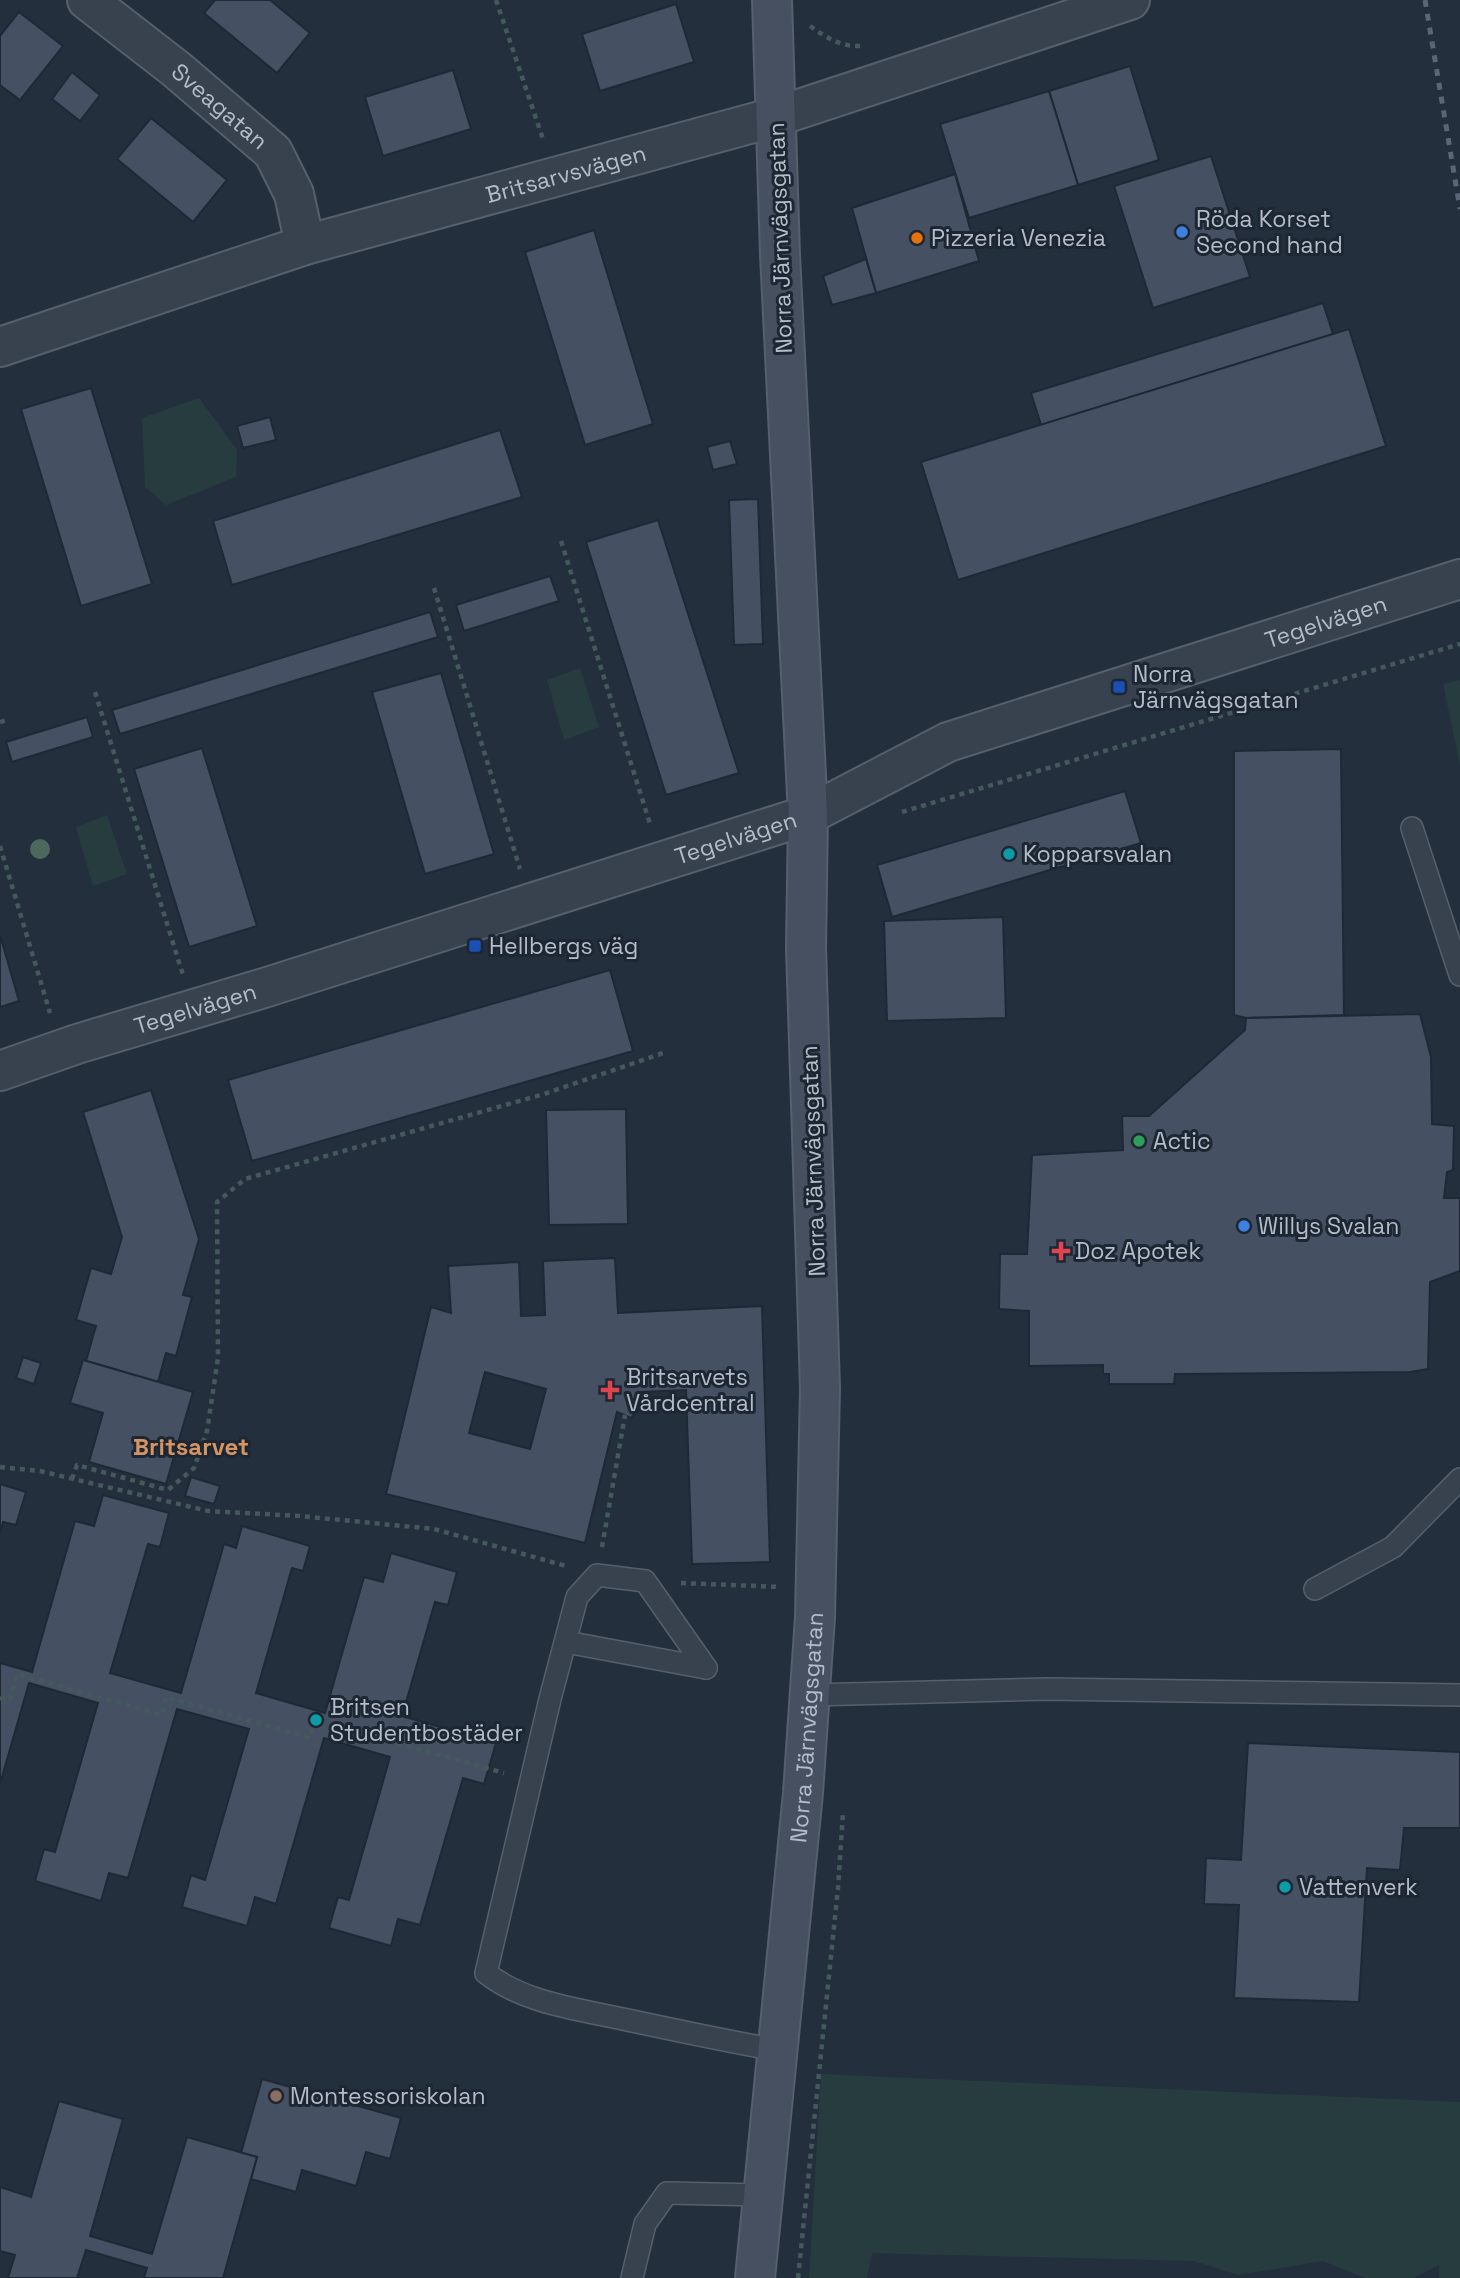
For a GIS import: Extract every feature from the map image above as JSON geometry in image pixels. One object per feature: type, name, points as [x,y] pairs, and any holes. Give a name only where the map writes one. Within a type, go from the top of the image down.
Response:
[{"type":"street","name":"Sveagatan","points":[[87,0],[176,68],[273,152],[294,194],[305,245]]},
{"type":"street","name":"Norra Järnvägsgatan","points":[[755,2278],[803,1793],[816,1588],[820,1388],[806,948],[808,815],[775,117],[772,0]]},
{"type":"street","name":"Britsarvsvägen","points":[[0,347],[305,245],[775,117],[1130,0]]},
{"type":"street","name":"Tegelvägen","points":[[0,1071],[808,815],[948,742],[1460,579]]},
{"type":"lane","points":[[1412,828],[1460,975]]},
{"type":"lane","points":[[1315,1589],[1393,1547],[1460,1479]]},
{"type":"lane","points":[[566,1642],[706,1668],[645,1581],[597,1575],[577,1597],[550,1699],[486,1973],[501,1985],[548,2003],[712,2039],[777,2050]]},
{"type":"lane","points":[[810,1695],[1048,1689],[1460,1695]]},
{"type":"lane","points":[[632,2278],[645,2224],[667,2193],[762,2195]]},
{"type":"path","points":[[496,0],[557,177]]},
{"type":"path","points":[[809,25],[830,40],[851,47],[876,46],[893,79]]},
{"type":"path","points":[[561,541],[662,862]]},
{"type":"path","points":[[434,588],[531,903]]},
{"type":"path","points":[[891,814],[1460,644]]},
{"type":"path","points":[[95,692],[194,1009]]},
{"type":"path","points":[[0,722],[6,720]]},
{"type":"path","points":[[0,846],[61,1050]]},
{"type":"path","points":[[72,1479],[77,1465],[169,1490],[194,1468],[207,1431],[218,1358],[218,1202],[245,1179],[544,1094],[666,1052]]},
{"type":"path","points":[[0,1467],[40,1471],[208,1511],[300,1516],[434,1529],[597,1575],[625,1415]]},
{"type":"path","points":[[645,1581],[816,1588]]},
{"type":"path","points":[[0,1698],[10,1700],[17,1674],[162,1715],[166,1697],[310,1738],[315,1720],[488,1769]]},
{"type":"path","points":[[798,2278],[838,1888],[843,1806]]},
{"type":"green space","points":[[199,398],[237,450],[236,477],[166,505],[145,487],[142,418]]},
{"type":"green space","points":[[580,668],[599,727],[564,740],[547,680]]},
{"type":"green space","points":[[1460,680],[1460,765],[1443,684]]},
{"type":"green space","points":[[107,815],[127,874],[93,886],[76,827]]},
{"type":"green space","points":[[821,2074],[1460,2102],[1460,2278],[1439,2278],[1439,2265],[1413,2278],[1365,2278],[1323,2261],[1238,2275],[1194,2261],[872,2253],[867,2278],[809,2278]]},
{"type":"building","points":[[215,0],[270,0],[310,33],[277,73],[204,13]]},
{"type":"building","points":[[676,4],[694,62],[600,91],[582,34]]},
{"type":"building","points":[[19,12],[63,46],[20,100],[0,85],[0,36]]},
{"type":"building","points":[[1130,66],[1159,160],[1078,185],[1049,91]]},
{"type":"building","points":[[453,70],[471,129],[383,156],[365,97]]},
{"type":"building","points":[[72,72],[100,95],[80,121],[52,99]]},
{"type":"building","points":[[1049,91],[1078,185],[969,218],[940,124]]},
{"type":"building","points":[[151,118],[227,180],[193,222],[117,159]]},
{"type":"building","name":"Röda Korset Second hand","points":[[1211,156],[1250,277],[1153,308],[1114,186]]},
{"type":"building","name":"Pizzeria Venezia","points":[[955,174],[979,261],[876,293],[852,208]]},
{"type":"building","points":[[594,230],[653,424],[585,445],[525,252]]},
{"type":"building","points":[[866,259],[876,293],[832,305],[823,276]]},
{"type":"building","points":[[1323,303],[1333,334],[1041,425],[1031,393]]},
{"type":"building","points":[[1349,329],[1386,446],[958,580],[921,462]]},
{"type":"building","points":[[91,388],[152,584],[81,606],[21,409]]},
{"type":"building","points":[[270,417],[276,440],[243,448],[237,426]]},
{"type":"building","points":[[500,430],[522,497],[232,585],[213,521]]},
{"type":"building","points":[[730,441],[737,464],[713,470],[707,447]]},
{"type":"building","points":[[758,499],[763,644],[734,645],[729,500]]},
{"type":"building","points":[[658,520],[739,773],[666,795],[586,542]]},
{"type":"building","points":[[550,576],[559,601],[464,631],[456,605]]},
{"type":"building","points":[[430,612],[438,637],[120,734],[112,710]]},
{"type":"building","points":[[441,673],[494,854],[425,874],[372,692]]},
{"type":"building","points":[[87,717],[93,737],[12,762],[6,742]]},
{"type":"building","points":[[202,748],[257,926],[189,947],[134,769]]},
{"type":"building","points":[[1341,749],[1344,1015],[1246,1018],[1234,1015],[1234,751]]},
{"type":"building","name":"Kopparsvalan","points":[[1125,791],[1141,843],[892,917],[877,865]]},
{"type":"building","name":"Kopparsvalan","points":[[1003,917],[1006,1018],[887,1021],[884,921]]},
{"type":"building","points":[[0,935],[19,1001],[0,1007]]},
{"type":"building","points":[[610,970],[633,1051],[252,1161],[228,1080]]},
{"type":"building","name":"Willys Svalan","points":[[1420,1014],[1431,1057],[1432,1124],[1454,1126],[1453,1170],[1447,1172],[1444,1198],[1460,1198],[1460,1271],[1430,1282],[1428,1369],[1410,1372],[1175,1374],[1174,1384],[1109,1384],[1109,1374],[1103,1374],[1103,1365],[1029,1366],[1029,1311],[999,1309],[1000,1254],[1027,1254],[1032,1155],[1123,1150],[1122,1116],[1149,1116],[1245,1030],[1246,1018]]},
{"type":"building","points":[[151,1090],[199,1239],[183,1295],[192,1297],[176,1356],[166,1353],[158,1382],[86,1361],[96,1326],[76,1320],[91,1268],[111,1274],[122,1237],[83,1112]]},
{"type":"building","points":[[626,1109],[628,1224],[549,1225],[546,1110]]},
{"type":"building","points":[[615,1258],[618,1313],[762,1306],[770,1562],[692,1564],[686,1390],[642,1392],[646,1400],[631,1418],[617,1412],[585,1543],[386,1494],[431,1307],[451,1313],[448,1266],[519,1262],[521,1316],[545,1315],[543,1261]],"holes":[[[485,1372],[546,1389],[530,1449],[469,1433]]]},
{"type":"building","points":[[23,1357],[41,1363],[34,1384],[16,1378]]},
{"type":"building","points":[[83,1360],[193,1392],[166,1484],[89,1462],[103,1413],[70,1403]]},
{"type":"building","points":[[191,1477],[220,1486],[214,1504],[185,1496]]},
{"type":"building","points":[[0,1484],[26,1492],[16,1525],[3,1522],[0,1534]]},
{"type":"building","name":"Britsen Studentbostäder","points":[[103,1495],[169,1513],[160,1547],[148,1544],[110,1673],[181,1693],[224,1544],[236,1548],[242,1526],[310,1546],[303,1571],[292,1568],[256,1693],[325,1713],[364,1577],[383,1582],[391,1553],[457,1572],[448,1605],[435,1602],[402,1716],[496,1743],[484,1784],[463,1778],[420,1925],[398,1919],[391,1946],[329,1928],[338,1897],[349,1900],[390,1757],[324,1738],[276,1904],[255,1897],[247,1926],[182,1907],[191,1875],[205,1880],[249,1729],[177,1709],[128,1878],[109,1873],[101,1901],[35,1881],[44,1849],[55,1852],[98,1703],[29,1683],[0,1784],[0,1663],[32,1672],[75,1521],[94,1526]]},
{"type":"building","name":"Vattenverk","points":[[1248,1743],[1460,1752],[1460,1828],[1404,1828],[1400,1870],[1367,1868],[1359,2002],[1234,1998],[1239,1905],[1204,1904],[1206,1858],[1241,1860]]},
{"type":"building","points":[[262,2079],[401,2118],[390,2159],[366,2152],[356,2186],[302,2170],[296,2192],[251,2179],[257,2157],[241,2153]]},
{"type":"building","points":[[59,2101],[123,2119],[90,2236],[152,2254],[187,2137],[257,2157],[223,2278],[144,2278],[147,2268],[86,2250],[77,2278],[8,2278],[15,2255],[0,2251],[0,2187],[31,2197]]},
{"type":"railway","points":[[1425,0],[1460,209]]},
{"type":"place","name":"Röda Korset Second hand","points":[[1182,232]]},
{"type":"place","name":"Pizzeria Venezia","points":[[917,238]]},
{"type":"place","name":"Norra Järnvägsgatan","points":[[1119,687]]},
{"type":"place","name":"Kopparsvalan","points":[[1009,854]]},
{"type":"place","name":"Hellbergs väg","points":[[475,946]]},
{"type":"place","name":"Actic","points":[[1139,1141]]},
{"type":"place","name":"Willys Svalan","points":[[1244,1226]]},
{"type":"place","name":"Doz Apotek","points":[[1061,1251]]},
{"type":"place","name":"Britsarvets Vårdcentral","points":[[610,1390]]},
{"type":"place","name":"Britsen Studentbostäder","points":[[316,1720]]},
{"type":"place","name":"Vattenverk","points":[[1285,1887]]},
{"type":"place","name":"Montessoriskolan","points":[[276,2096]]},
{"type":"district","name":"Britsarvet","points":[[191,1447]]}]
